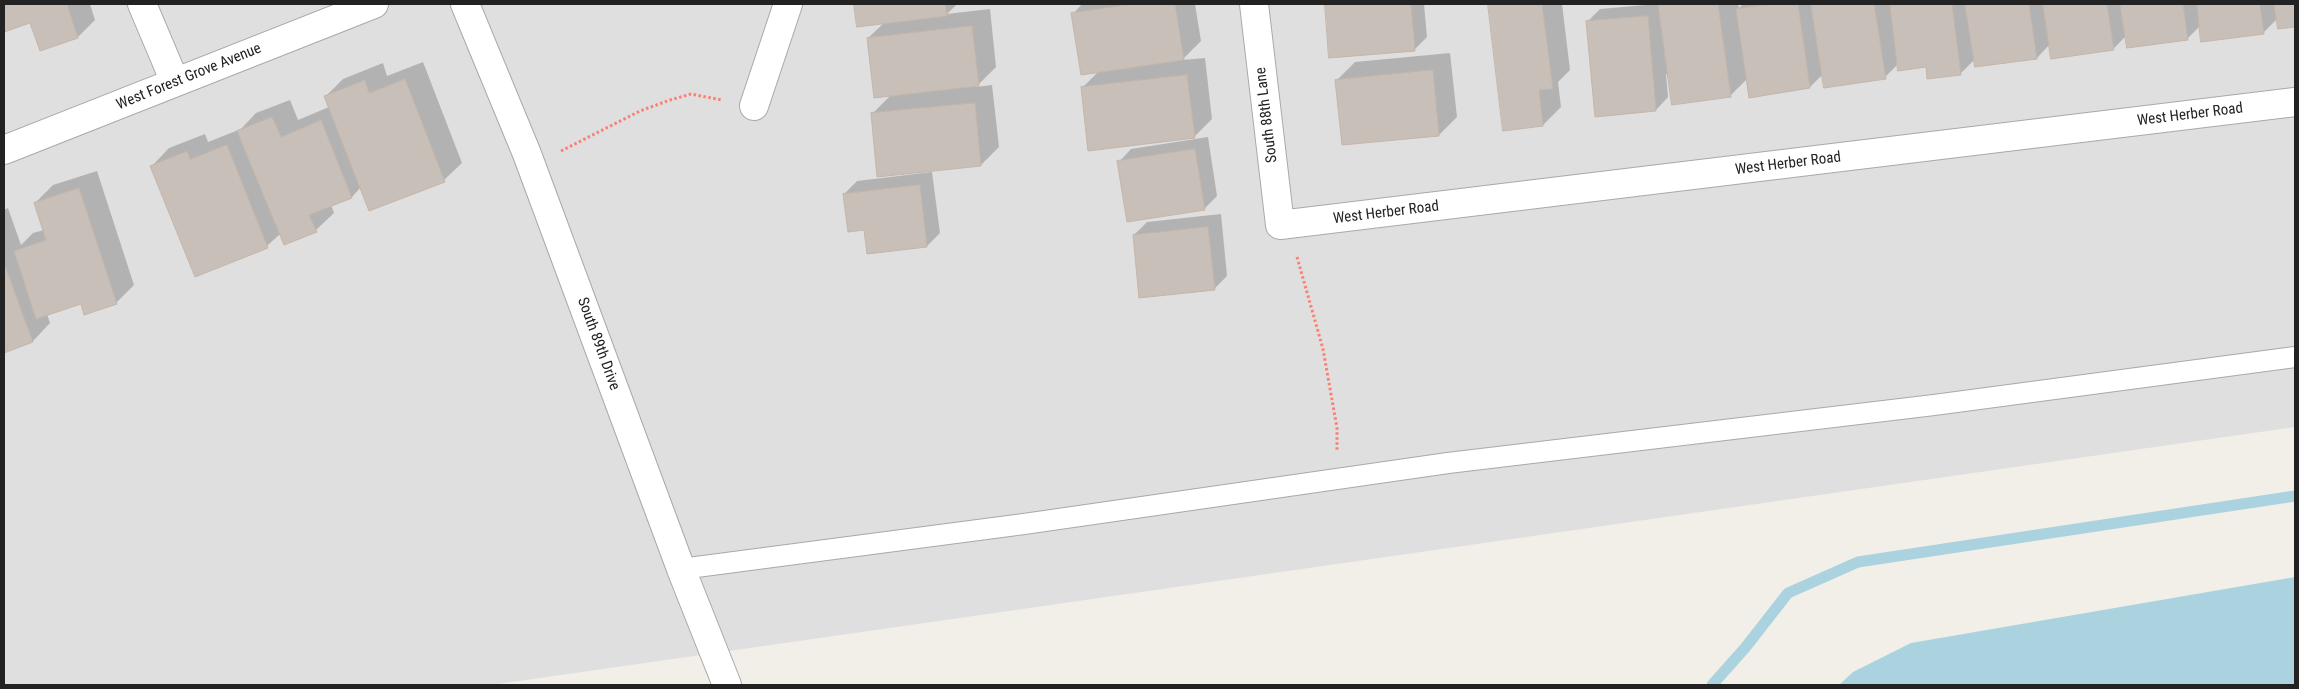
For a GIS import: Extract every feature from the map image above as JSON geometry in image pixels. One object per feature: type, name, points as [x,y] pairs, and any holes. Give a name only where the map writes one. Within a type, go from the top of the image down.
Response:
[{"type":"street","points":[[142,4],[175,82]]},
{"type":"street","name":"West Forest Grove Avenue","points":[[4,150],[374,4]]},
{"type":"street","name":"South 89th Drive","points":[[465,4],[531,166],[681,569],[727,685]]},
{"type":"street","points":[[754,106],[788,4]]},
{"type":"street","name":"South 88th Lane","points":[[1254,4],[1280,225]]},
{"type":"street","name":"West Herber Road","points":[[1280,225],[2295,102]]},
{"type":"lane","points":[[681,569],[1014,526],[1448,463],[1974,400],[2295,357]]},
{"type":"path","points":[[531,166],[640,111],[691,94],[754,106]]},
{"type":"path","points":[[1280,225],[1298,259],[1323,349],[1337,428],[1335,479]]},
{"type":"shaded area","points":[[4,4],[2295,4],[2295,427],[491,685],[4,685]]},
{"type":"water","points":[[2295,577],[2295,685],[1839,685],[1853,672],[1911,643]]},
{"type":"building","points":[[4,4],[67,4],[78,38],[40,51],[30,23],[4,32]]},
{"type":"building","points":[[854,4],[945,4],[947,16],[857,27]]},
{"type":"building","points":[[1134,4],[1175,4],[1184,60],[1081,75],[1071,13]]},
{"type":"building","points":[[1325,4],[1411,4],[1415,51],[1329,58]]},
{"type":"building","points":[[1488,4],[1542,4],[1553,89],[1539,90],[1543,126],[1503,131]]},
{"type":"building","points":[[1658,4],[1718,4],[1731,97],[1672,105]]},
{"type":"building","points":[[1770,4],[1798,4],[1810,88],[1749,98],[1736,9]]},
{"type":"building","points":[[1811,4],[1874,4],[1886,79],[1824,88]]},
{"type":"building","points":[[1890,4],[1952,4],[1961,75],[1927,79],[1926,67],[1898,71]]},
{"type":"building","points":[[1965,4],[2029,4],[2037,59],[1975,67]]},
{"type":"building","points":[[2043,4],[2107,4],[2114,50],[2051,59]]},
{"type":"building","points":[[2120,4],[2183,4],[2188,40],[2127,48]]},
{"type":"building","points":[[2197,4],[2260,4],[2264,34],[2201,42]]},
{"type":"building","points":[[2274,4],[2295,4],[2295,27],[2278,29]]},
{"type":"building","points":[[1648,16],[1656,111],[1595,117],[1586,21]]},
{"type":"building","points":[[972,26],[979,86],[874,98],[867,38]]},
{"type":"building","points":[[1433,70],[1439,136],[1342,145],[1335,80]]},
{"type":"building","points":[[1187,75],[1195,138],[1088,151],[1081,87]]},
{"type":"building","points":[[405,79],[445,182],[369,211],[324,96],[365,80],[369,93]]},
{"type":"building","points":[[975,103],[981,166],[877,177],[871,113]]},
{"type":"building","points":[[272,117],[281,137],[321,120],[352,198],[309,215],[317,232],[284,245],[237,131]]},
{"type":"building","points":[[227,145],[268,248],[195,277],[150,166],[187,151],[190,159]]},
{"type":"building","points":[[1195,149],[1205,210],[1127,222],[1117,161]]},
{"type":"building","points":[[920,185],[927,247],[867,254],[864,230],[848,232],[843,194]]},
{"type":"building","points":[[79,188],[117,304],[84,315],[81,304],[36,319],[14,251],[46,240],[34,203]]},
{"type":"building","points":[[1208,227],[1215,290],[1139,298],[1133,235]]},
{"type":"building","points":[[4,263],[33,342],[4,353]]},
{"type":"waterway","points":[[1712,685],[1745,648],[1788,593],[1858,562],[2295,496]]}]
